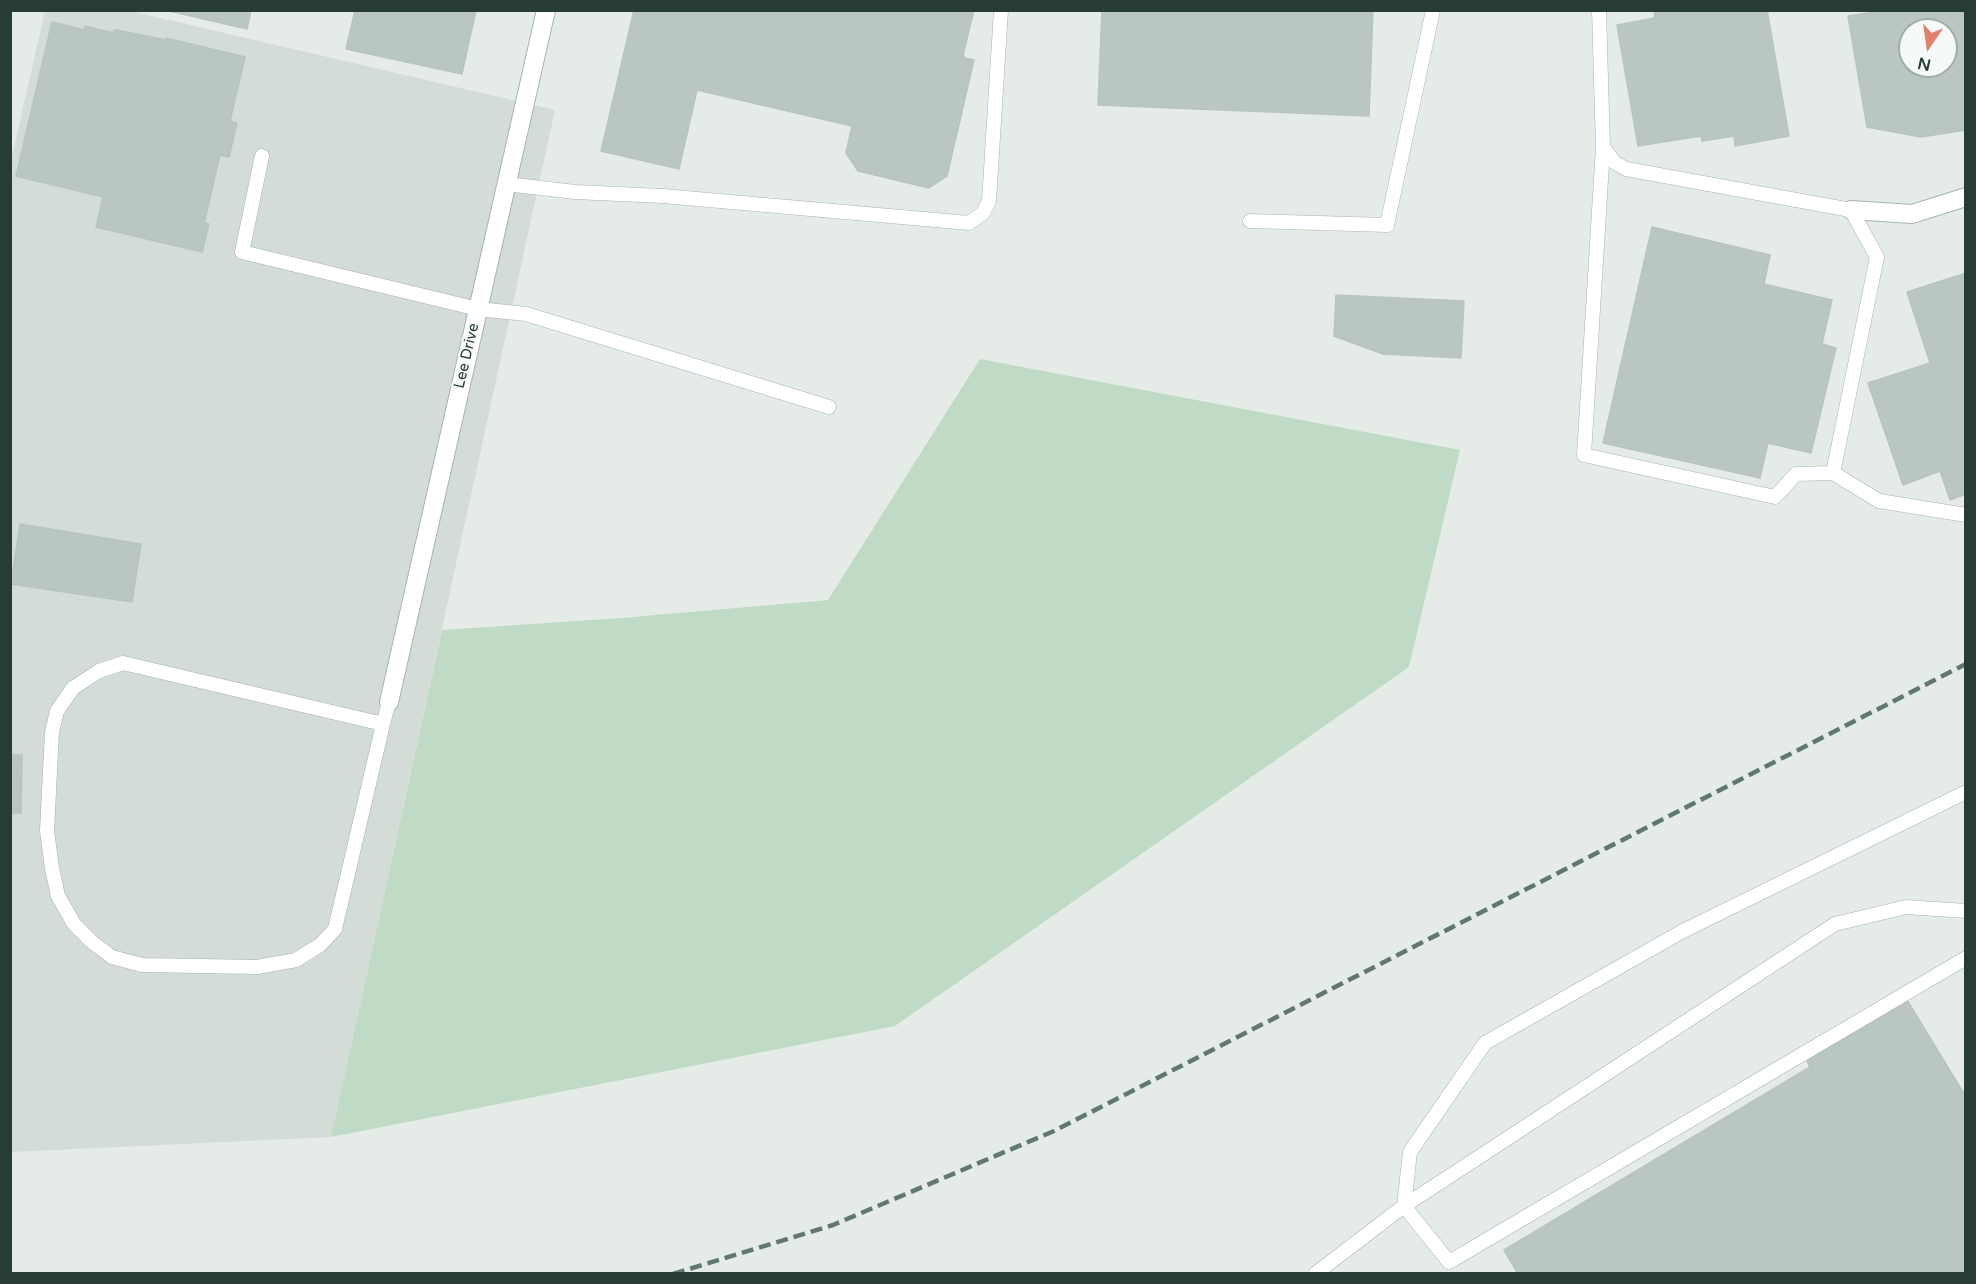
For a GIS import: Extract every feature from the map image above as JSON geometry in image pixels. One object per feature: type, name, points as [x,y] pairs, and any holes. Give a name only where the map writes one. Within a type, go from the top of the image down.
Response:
[{"type":"street","name":"Lee Drive","points":[[389,702],[546,10]]},
{"type":"street","points":[[1851,210],[1912,214],[1965,197]]},
{"type":"lane","points":[[506,184],[575,192],[663,196],[969,224],[983,213],[989,201],[1001,10]]},
{"type":"lane","points":[[1250,221],[1387,225],[1433,10]]},
{"type":"lane","points":[[1599,10],[1603,147],[1584,455],[1776,497],[1796,474],[1833,473],[1879,501],[1965,514]]},
{"type":"lane","points":[[1603,147],[1614,162],[1626,169],[1851,210],[1877,257],[1833,473]]},
{"type":"lane","points":[[262,156],[242,252],[478,309],[526,314],[829,407]]},
{"type":"lane","points":[[384,724],[123,663],[99,671],[73,688],[57,711],[52,732],[47,831],[58,896],[74,924],[112,957],[142,965],[257,967],[296,960],[320,945],[335,929],[384,724],[389,702]]},
{"type":"lane","points":[[1965,792],[1683,931],[1485,1043],[1410,1152],[1404,1206],[1449,1262],[1965,958]]},
{"type":"lane","points":[[1315,1274],[1404,1206],[1836,924],[1906,907],[1965,911]]},
{"type":"shaded area","points":[[45,11],[130,11],[555,110],[331,1137],[11,1152],[10,165]]},
{"type":"green space","points":[[980,359],[1460,450],[1409,667],[895,1026],[331,1137],[442,630],[621,618],[828,600]]},
{"type":"building","points":[[165,10],[251,10],[247,29]]},
{"type":"building","points":[[355,10],[476,10],[462,74],[346,49]]},
{"type":"building","points":[[634,10],[974,10],[963,55],[965,58],[974,60],[947,176],[929,188],[858,171],[846,153],[852,126],[697,90],[679,169],[601,151]]},
{"type":"building","points":[[1102,10],[1373,10],[1369,116],[1098,105]]},
{"type":"building","points":[[1654,10],[1767,10],[1789,136],[1735,146],[1734,136],[1702,141],[1701,136],[1638,146],[1617,25],[1655,18]]},
{"type":"building","points":[[1888,10],[1966,10],[1966,130],[1921,137],[1867,127],[1848,16]]},
{"type":"building","points":[[52,22],[85,30],[85,26],[113,33],[117,30],[166,40],[166,38],[245,57],[230,121],[237,123],[229,157],[220,155],[204,223],[209,224],[202,252],[96,227],[103,197],[16,176]]},
{"type":"building","points":[[1652,227],[1770,255],[1764,284],[1832,300],[1822,344],[1836,348],[1811,453],[1768,443],[1760,478],[1603,443]]},
{"type":"building","points":[[1966,273],[1966,494],[1950,500],[1940,471],[1903,485],[1868,383],[1930,363],[1907,292]]},
{"type":"building","points":[[1336,295],[1464,301],[1461,358],[1383,354],[1334,336]]},
{"type":"building","points":[[20,524],[141,544],[132,602],[11,584]]},
{"type":"building","points":[[10,755],[22,755],[21,813],[10,813]]},
{"type":"building","points":[[1904,995],[1966,1097],[1966,1274],[1518,1274],[1504,1250],[1810,1067],[1804,1055]]},
{"type":"railway","points":[[673,1274],[833,1225],[1054,1131],[1966,664]]}]
